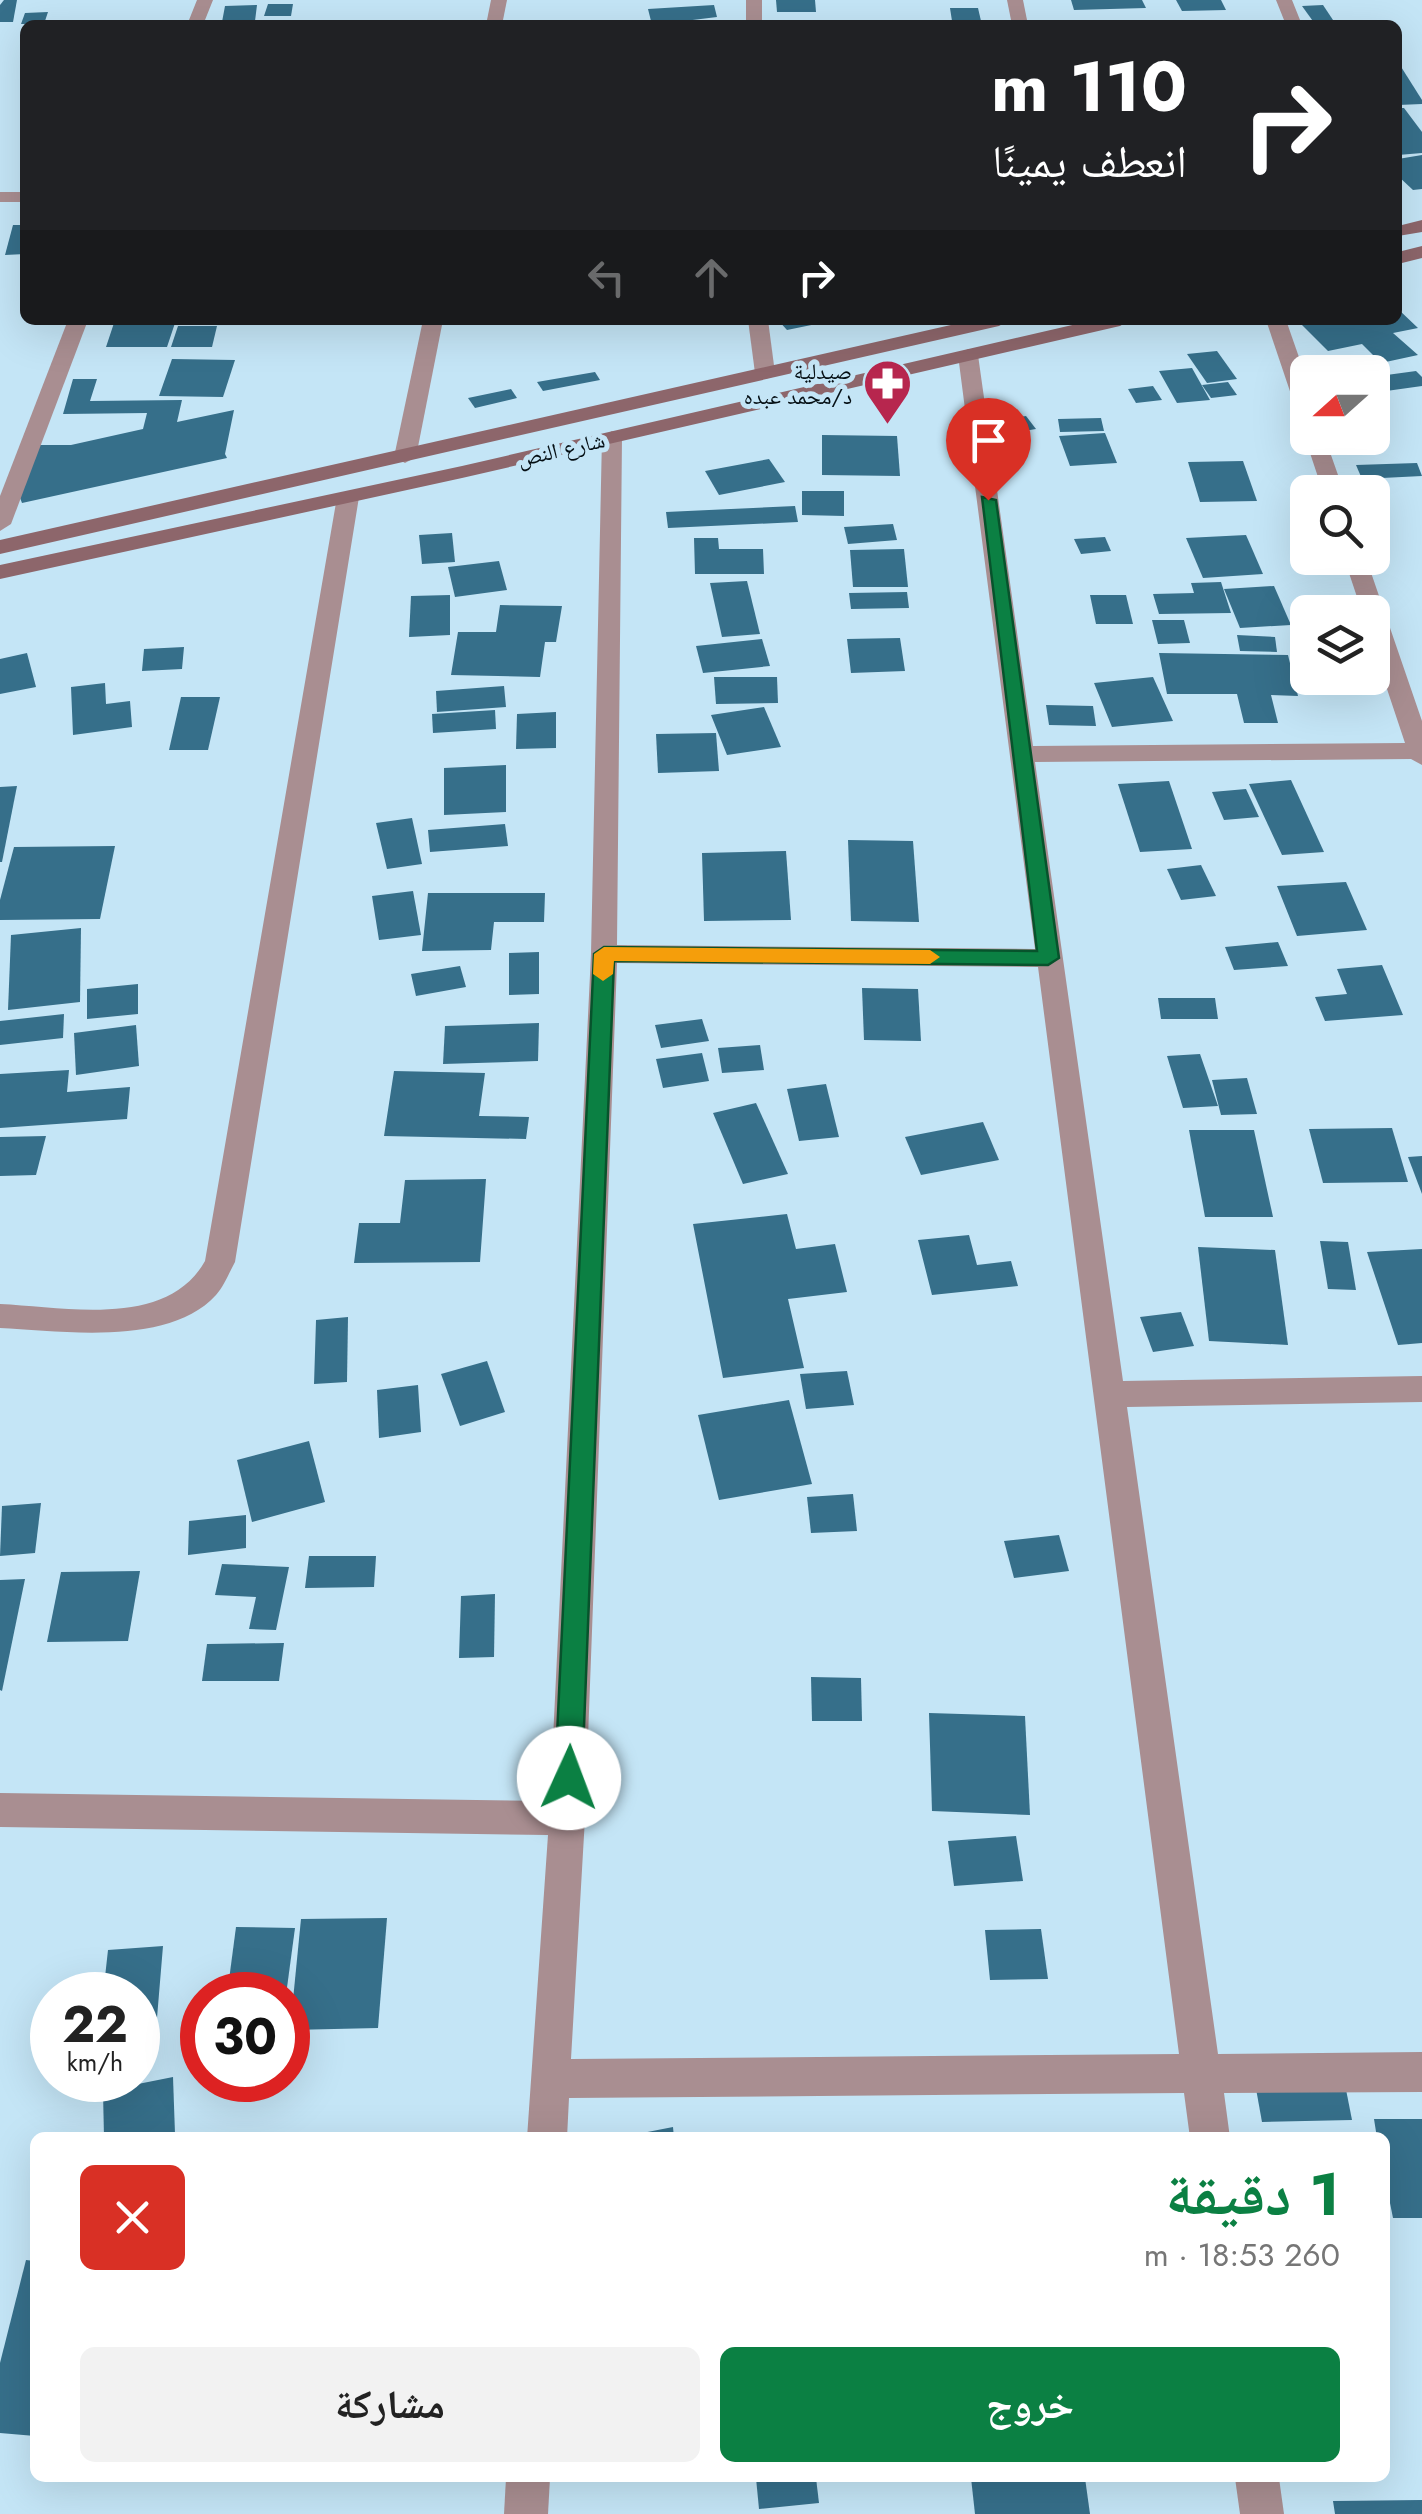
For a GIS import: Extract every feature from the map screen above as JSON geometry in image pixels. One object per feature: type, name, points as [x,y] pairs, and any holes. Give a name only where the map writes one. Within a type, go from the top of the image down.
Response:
[{"type":"main road","name":"شارع النص","points":[[0,547],[977,325]]},
{"type":"main road","name":"شارع النص","points":[[0,572],[348,497],[1099,325]]},
{"type":"street","points":[[0,524],[76,325]]},
{"type":"street","points":[[405,458],[432,325]]},
{"type":"street","points":[[759,325],[765,373]]},
{"type":"street","points":[[1278,325],[1290,361]]},
{"type":"street","points":[[968,356],[1209,2132]]},
{"type":"street","points":[[547,2132],[567,1818],[604,954],[612,437]]},
{"type":"street","points":[[0,1316],[134,1319],[172,1307],[202,1290],[220,1262],[348,497]]},
{"type":"street","points":[[1023,754],[1421,754],[1413,705],[1363,575]]},
{"type":"street","points":[[604,954],[1048,958]]},
{"type":"street","points":[[1111,1394],[1422,1389]]},
{"type":"street","points":[[0,1810],[567,1818]]},
{"type":"street","points":[[550,2079],[1422,2072]]},
{"type":"street","points":[[526,2514],[528,2482]]},
{"type":"street","points":[[1258,2482],[1262,2514]]},
{"type":"building","points":[[4,0],[17,0],[13,22],[0,22],[0,5]]},
{"type":"building","points":[[776,0],[815,0],[816,12],[777,12]]},
{"type":"building","points":[[1071,0],[1142,0],[1146,8],[1074,10]]},
{"type":"building","points":[[1176,0],[1221,0],[1226,10],[1182,11]]},
{"type":"building","points":[[268,4],[293,4],[291,16],[264,16]]},
{"type":"building","points":[[257,5],[255,20],[222,20],[225,6]]},
{"type":"building","points":[[714,5],[717,17],[651,20],[648,9]]},
{"type":"building","points":[[1323,5],[1333,20],[1312,20],[1302,6]]},
{"type":"building","points":[[950,8],[978,8],[981,20],[952,20]]},
{"type":"building","points":[[48,12],[45,20],[22,20],[25,13]]},
{"type":"building","points":[[1402,68],[1422,100],[1422,104],[1402,105]]},
{"type":"building","points":[[1402,108],[1422,132],[1422,153],[1402,155]]},
{"type":"building","points":[[1422,155],[1422,189],[1413,190],[1402,180],[1402,158]]},
{"type":"building","points":[[13,225],[20,225],[20,254],[5,255]]},
{"type":"building","points":[[1402,313],[1418,328],[1393,333],[1418,355],[1390,361],[1390,355],[1373,355],[1362,344],[1328,351],[1302,325],[1402,325]]},
{"type":"building","points":[[113,325],[174,325],[167,347],[106,347]]},
{"type":"building","points":[[782,325],[811,325],[787,330]]},
{"type":"building","points":[[178,326],[217,326],[212,347],[171,347]]},
{"type":"building","points":[[1217,351],[1237,379],[1207,383],[1187,354]]},
{"type":"building","points":[[172,359],[235,360],[223,397],[159,396]]},
{"type":"building","points":[[1192,368],[1210,400],[1177,403],[1159,371]]},
{"type":"building","points":[[1416,371],[1422,377],[1422,386],[1390,390],[1390,375]]},
{"type":"building","points":[[595,372],[600,380],[543,391],[537,382]]},
{"type":"building","points":[[73,379],[97,379],[90,401],[182,400],[177,422],[234,410],[227,458],[22,503],[17,490],[31,445],[71,445],[143,429],[147,413],[63,414]]},
{"type":"building","points":[[1228,382],[1237,395],[1211,398],[1202,385]]},
{"type":"building","points":[[1153,386],[1162,400],[1136,403],[1128,389]]},
{"type":"building","points":[[511,389],[517,398],[475,408],[468,398]]},
{"type":"building","points":[[1026,416],[1036,429],[999,435],[990,422]]},
{"type":"building","points":[[1101,418],[1104,431],[1060,432],[1058,419]]},
{"type":"building","points":[[1105,433],[1117,463],[1070,466],[1059,436]]},
{"type":"building","points":[[822,435],[897,436],[900,476],[822,475]]},
{"type":"building","points":[[769,459],[785,482],[719,495],[705,471]]},
{"type":"building","points":[[1243,461],[1257,501],[1200,502],[1188,462]]},
{"type":"building","points":[[1417,463],[1422,476],[1360,475],[1356,465]]},
{"type":"building","points":[[802,491],[844,491],[844,516],[802,515]]},
{"type":"building","points":[[795,506],[798,522],[668,528],[666,512]]},
{"type":"building","points":[[893,524],[897,540],[848,544],[844,527]]},
{"type":"building","points":[[452,533],[455,562],[422,564],[419,535]]},
{"type":"building","points":[[1246,535],[1263,574],[1203,578],[1186,538]]},
{"type":"building","points":[[1105,537],[1111,551],[1081,554],[1074,539]]},
{"type":"building","points":[[694,538],[718,538],[719,549],[763,549],[764,574],[695,574]]},
{"type":"building","points":[[904,549],[908,587],[853,587],[850,550]]},
{"type":"building","points":[[499,561],[507,590],[455,597],[448,567]]},
{"type":"building","points":[[747,581],[760,634],[722,637],[710,583]]},
{"type":"building","points":[[1221,582],[1231,613],[1159,614],[1153,594],[1194,593],[1191,583]]},
{"type":"building","points":[[1274,586],[1290,625],[1240,628],[1224,589]]},
{"type":"building","points":[[907,592],[909,608],[851,609],[849,593]]},
{"type":"building","points":[[450,595],[450,635],[409,637],[411,596]]},
{"type":"building","points":[[1090,595],[1126,595],[1133,624],[1096,624]]},
{"type":"building","points":[[500,605],[562,606],[556,642],[545,642],[540,677],[451,675],[458,632],[496,632]]},
{"type":"building","points":[[1152,620],[1184,620],[1190,643],[1158,644]]},
{"type":"building","points":[[1237,635],[1275,637],[1277,652],[1240,651]]},
{"type":"building","points":[[900,638],[905,671],[851,673],[847,639]]},
{"type":"building","points":[[762,639],[770,666],[703,673],[696,646]]},
{"type":"building","points":[[184,647],[182,669],[142,671],[144,649]]},
{"type":"building","points":[[27,653],[36,687],[0,694],[0,659]]},
{"type":"building","points":[[1159,653],[1288,655],[1290,695],[1298,696],[1271,695],[1278,723],[1244,723],[1237,694],[1167,694]]},
{"type":"building","points":[[714,677],[777,677],[778,703],[716,704]]},
{"type":"building","points":[[1153,677],[1173,721],[1112,727],[1094,683]]},
{"type":"building","points":[[105,683],[106,704],[130,701],[132,727],[73,735],[71,687]]},
{"type":"building","points":[[504,686],[506,707],[437,712],[436,691]]},
{"type":"building","points":[[181,697],[220,697],[208,750],[169,750]]},
{"type":"building","points":[[1046,705],[1093,706],[1096,726],[1049,725]]},
{"type":"building","points":[[764,707],[781,747],[727,755],[711,715]]},
{"type":"building","points":[[495,710],[496,729],[433,733],[432,714]]},
{"type":"building","points":[[556,712],[556,748],[516,749],[517,714]]},
{"type":"building","points":[[716,733],[719,771],[658,773],[656,734]]},
{"type":"building","points":[[506,765],[506,812],[444,815],[444,768]]},
{"type":"building","points":[[1291,780],[1324,852],[1282,855],[1249,784]]},
{"type":"building","points":[[1169,781],[1192,849],[1140,852],[1118,784]]},
{"type":"building","points":[[17,786],[2,862],[0,862],[0,787]]},
{"type":"building","points":[[1246,789],[1259,817],[1224,820],[1212,792]]},
{"type":"building","points":[[412,818],[422,864],[387,869],[376,823]]},
{"type":"building","points":[[505,824],[508,846],[430,852],[428,830]]},
{"type":"building","points":[[848,840],[913,841],[919,922],[851,921]]},
{"type":"building","points":[[115,846],[100,919],[0,920],[0,900],[14,847]]},
{"type":"building","points":[[786,851],[791,920],[704,921],[702,853]]},
{"type":"building","points":[[1201,865],[1216,896],[1181,900],[1167,869]]},
{"type":"building","points":[[1346,882],[1367,930],[1297,936],[1277,886]]},
{"type":"building","points":[[413,891],[421,935],[379,940],[372,896]]},
{"type":"building","points":[[428,893],[545,893],[544,922],[494,922],[491,950],[422,951]]},
{"type":"building","points":[[81,928],[80,1002],[8,1010],[11,935]]},
{"type":"building","points":[[1278,942],[1288,966],[1234,970],[1225,947]]},
{"type":"building","points":[[539,952],[539,994],[509,995],[509,953]]},
{"type":"building","points":[[1382,965],[1403,1015],[1325,1021],[1315,997],[1347,994],[1337,969]]},
{"type":"building","points":[[460,966],[466,987],[416,996],[411,974]]},
{"type":"building","points":[[138,984],[138,1014],[87,1019],[87,989]]},
{"type":"building","points":[[862,988],[918,989],[921,1041],[864,1040]]},
{"type":"building","points":[[1158,998],[1215,998],[1218,1019],[1161,1019]]},
{"type":"building","points":[[64,1014],[63,1038],[0,1045],[0,1021]]},
{"type":"building","points":[[702,1019],[709,1041],[661,1048],[655,1025]]},
{"type":"building","points":[[539,1023],[538,1061],[443,1064],[445,1026]]},
{"type":"building","points":[[136,1025],[139,1066],[76,1075],[74,1033]]},
{"type":"building","points":[[760,1045],[764,1070],[722,1073],[718,1048]]},
{"type":"building","points":[[702,1053],[709,1081],[663,1088],[656,1059]]},
{"type":"building","points":[[1200,1054],[1218,1106],[1183,1108],[1167,1056]]},
{"type":"building","points":[[69,1070],[67,1092],[130,1087],[127,1119],[0,1128],[0,1074]]},
{"type":"building","points":[[394,1071],[485,1073],[479,1116],[529,1117],[526,1139],[384,1136]]},
{"type":"building","points":[[1247,1078],[1257,1114],[1221,1115],[1212,1080]]},
{"type":"building","points":[[826,1084],[839,1137],[799,1141],[787,1089]]},
{"type":"building","points":[[756,1103],[788,1174],[743,1184],[713,1113]]},
{"type":"building","points":[[983,1122],[999,1160],[921,1175],[905,1137]]},
{"type":"building","points":[[1392,1128],[1408,1182],[1323,1183],[1309,1129]]},
{"type":"building","points":[[1189,1130],[1254,1130],[1273,1217],[1205,1217]]},
{"type":"building","points":[[46,1136],[36,1175],[0,1176],[0,1137]]},
{"type":"building","points":[[1422,1156],[1422,1194],[1408,1157]]},
{"type":"building","points":[[486,1179],[480,1262],[354,1263],[359,1223],[400,1223],[405,1180]]},
{"type":"building","points":[[787,1214],[796,1249],[835,1244],[847,1292],[788,1299],[804,1368],[723,1378],[693,1224]]},
{"type":"building","points":[[969,1235],[977,1265],[1011,1261],[1018,1286],[932,1295],[918,1240]]},
{"type":"building","points":[[1320,1241],[1348,1242],[1356,1290],[1328,1289]]},
{"type":"building","points":[[1198,1247],[1275,1250],[1288,1345],[1209,1341]]},
{"type":"building","points":[[1422,1249],[1422,1343],[1398,1345],[1367,1252]]},
{"type":"building","points":[[1181,1312],[1194,1346],[1153,1352],[1140,1317]]},
{"type":"building","points":[[348,1317],[347,1382],[314,1384],[316,1320]]},
{"type":"building","points":[[487,1361],[505,1412],[460,1426],[441,1374]]},
{"type":"building","points":[[847,1371],[854,1405],[806,1409],[800,1374]]},
{"type":"building","points":[[418,1385],[421,1432],[379,1438],[377,1390]]},
{"type":"building","points":[[789,1400],[812,1484],[719,1500],[698,1415]]},
{"type":"building","points":[[309,1441],[325,1502],[252,1522],[237,1460]]},
{"type":"building","points":[[853,1494],[857,1531],[811,1533],[807,1497]]},
{"type":"building","points":[[41,1503],[35,1553],[0,1556],[2,1506]]},
{"type":"building","points":[[246,1515],[246,1548],[188,1555],[189,1521]]},
{"type":"building","points":[[1059,1535],[1069,1571],[1014,1578],[1004,1541]]},
{"type":"building","points":[[309,1556],[376,1556],[374,1587],[305,1588]]},
{"type":"building","points":[[222,1564],[289,1567],[276,1630],[249,1629],[256,1597],[215,1595]]},
{"type":"building","points":[[140,1571],[128,1641],[47,1642],[61,1572]]},
{"type":"building","points":[[25,1579],[2,1691],[0,1580]]},
{"type":"building","points":[[495,1594],[494,1657],[459,1658],[461,1596]]},
{"type":"building","points":[[284,1643],[279,1681],[202,1681],[207,1644]]},
{"type":"building","points":[[811,1677],[861,1678],[862,1721],[812,1721]]},
{"type":"building","points":[[929,1713],[1025,1716],[1030,1815],[932,1811]]},
{"type":"building","points":[[1016,1836],[1023,1881],[954,1886],[948,1841]]},
{"type":"building","points":[[387,1918],[378,2028],[310,2030],[310,1972],[296,1972],[301,1919]]},
{"type":"building","points":[[236,1927],[295,1928],[289,1972],[230,1972]]},
{"type":"building","points":[[1041,1929],[1048,1979],[990,1980],[985,1930]]},
{"type":"building","points":[[163,1946],[160,1982],[160,1972],[106,1972],[108,1950]]},
{"type":"building","points":[[1340,2059],[1352,2120],[1262,2122],[1251,2061]]},
{"type":"building","points":[[173,2077],[175,2132],[104,2132],[103,2102],[160,2102],[160,2080]]},
{"type":"building","points":[[1374,2119],[1422,2119],[1422,2218],[1393,2218],[1390,2132],[1376,2132]]},
{"type":"building","points":[[673,2127],[673,2132],[647,2132]]},
{"type":"building","points":[[26,2260],[30,2260],[30,2436],[0,2433],[0,2363]]},
{"type":"building","points":[[756,2482],[816,2482],[819,2503],[759,2509]]},
{"type":"building","points":[[971,2482],[1086,2482],[1090,2514],[975,2514]]},
{"type":"building","points":[[1422,2500],[1422,2514],[1335,2514],[1333,2501]]},
{"type":"slow traffic","points":[[603,974],[604,954],[930,957]]},
{"type":"place","name":"صيدلية د/محمد عبده","points":[[887,426]]},
{"type":"route","points":[[569,1778],[604,954],[1048,958],[988,500]]}]
